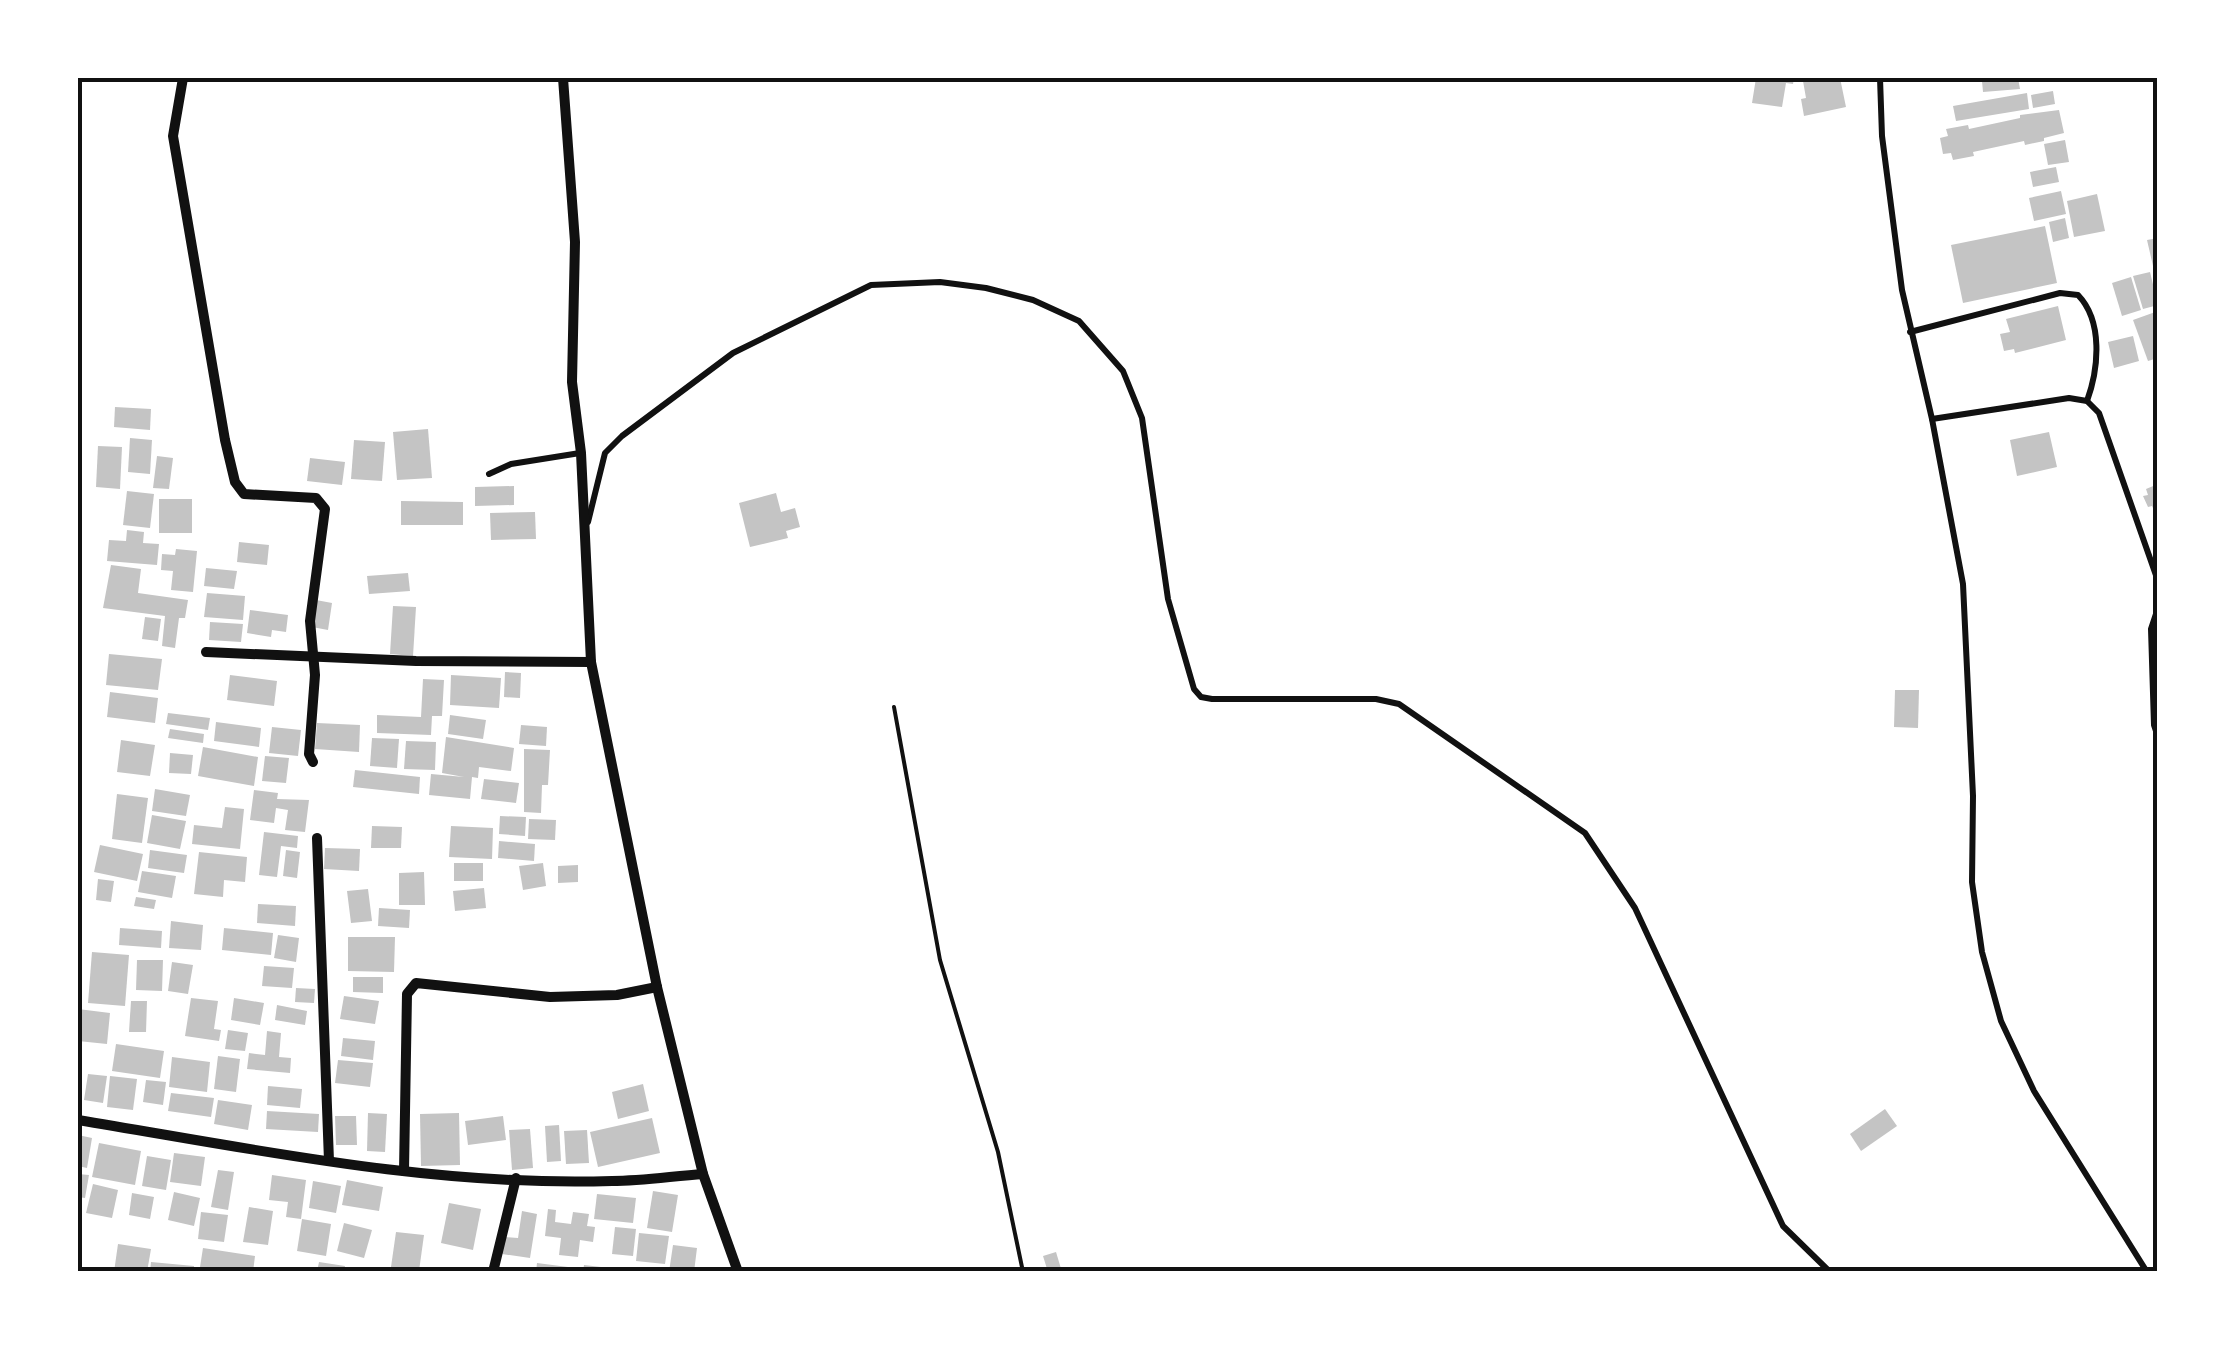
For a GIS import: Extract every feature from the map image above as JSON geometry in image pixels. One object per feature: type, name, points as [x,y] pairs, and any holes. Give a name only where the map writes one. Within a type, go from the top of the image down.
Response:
[{"type":"street","points":[[183,78],[173,136],[224,440],[235,482],[244,494],[316,498],[324,509],[310,621],[315,674],[309,754],[313,762]]},
{"type":"street","points":[[563,78],[575,242],[572,382],[581,453],[592,662],[657,986],[703,1174],[738,1272]]},
{"type":"street","points":[[206,652],[416,661],[592,662]]},
{"type":"street","points":[[316,838],[329,1161]]},
{"type":"street","points":[[404,1171],[407,994],[416,983],[550,998],[616,994],[657,986]]},
{"type":"street","points":[[78,1120],[404,1171],[613,1182],[703,1174]]},
{"type":"street","points":[[493,1272],[516,1178]]},
{"type":"lane","points":[[1880,78],[1884,156],[1910,332],[1932,419],[1964,584],[1973,796],[1972,882],[1982,952],[2001,1021],[2034,1091],[2148,1272]]},
{"type":"lane","points":[[585,566],[588,522],[604,453],[733,352],[872,285],[940,282],[986,288],[1033,300],[1079,321],[1123,371],[1142,418],[1168,599],[1194,689],[1201,698],[1376,699],[1399,704],[1584,833],[1635,908],[1783,1226],[1830,1272]]},
{"type":"lane","points":[[1910,332],[2060,294],[2078,295],[2089,306],[2097,349],[2094,381],[2087,401]]},
{"type":"lane","points":[[1932,419],[2068,398],[2087,401],[2098,412],[2158,581]]},
{"type":"lane","points":[[490,474],[512,464],[581,453]]},
{"type":"lane","points":[[2158,608],[2151,629],[2154,726],[2158,738]]},
{"type":"path","points":[[894,707],[940,960],[998,1152],[1023,1272]]},
{"type":"building","points":[[1756,78],[1794,78],[1793,84],[1786,83],[1782,107],[1752,103]]},
{"type":"building","points":[[1840,78],[1846,107],[1804,116],[1803,81]]},
{"type":"building","points":[[2018,78],[2020,89],[1983,92],[1982,81]]},
{"type":"building","points":[[2053,91],[2055,104],[2033,108],[2031,95]]},
{"type":"building","points":[[2027,93],[2029,109],[1956,121],[1953,106]]},
{"type":"building","points":[[2059,110],[2064,133],[2044,141],[2025,145],[2024,141],[1953,160],[1951,153],[1943,154],[1940,138],[1948,136],[1946,129],[1968,125],[1969,129],[2020,115]]},
{"type":"building","points":[[2065,140],[2069,162],[2048,165],[2044,144]]},
{"type":"building","points":[[2056,167],[2059,182],[2033,187],[2030,172]]},
{"type":"building","points":[[2061,191],[2066,214],[2034,221],[2029,198]]},
{"type":"building","points":[[2097,194],[2105,231],[2074,237],[2067,201]]},
{"type":"building","points":[[2065,218],[2069,238],[2053,242],[2049,222]]},
{"type":"building","points":[[2045,226],[2057,283],[1963,303],[1951,245]]},
{"type":"building","points":[[2158,238],[2158,279],[2156,279],[2147,240]]},
{"type":"building","points":[[2150,272],[2158,305],[2143,309],[2133,276]]},
{"type":"building","points":[[2131,277],[2141,310],[2122,316],[2112,283]]},
{"type":"building","points":[[2058,306],[2066,340],[2015,353],[2014,349],[2004,351],[2000,334],[2010,332],[2006,319]]},
{"type":"building","points":[[2158,311],[2158,358],[2148,361],[2133,320]]},
{"type":"building","points":[[2133,336],[2139,361],[2114,368],[2108,342]]},
{"type":"building","points":[[115,407],[151,409],[150,430],[114,427]]},
{"type":"building","points":[[428,429],[432,478],[397,480],[393,432]]},
{"type":"building","points":[[2049,432],[2057,467],[2017,476],[2010,440]]},
{"type":"building","points":[[130,438],[152,440],[150,474],[128,472]]},
{"type":"building","points":[[354,440],[385,442],[382,481],[351,479]]},
{"type":"building","points":[[98,446],[122,447],[120,489],[96,487]]},
{"type":"building","points":[[157,456],[173,458],[169,489],[153,488]]},
{"type":"building","points":[[310,458],[345,462],[342,485],[307,481]]},
{"type":"building","points":[[2158,484],[2158,508],[2154,510],[2143,496],[2148,495],[2146,489]]},
{"type":"building","points":[[514,486],[514,505],[475,506],[475,487]]},
{"type":"building","points":[[127,491],[154,494],[150,528],[123,525]]},
{"type":"building","points":[[776,493],[781,512],[795,508],[800,527],[786,531],[788,538],[750,547],[739,503]]},
{"type":"building","points":[[159,499],[192,499],[192,533],[159,533]]},
{"type":"building","points":[[401,501],[463,502],[463,525],[401,525]]},
{"type":"building","points":[[535,512],[536,539],[491,540],[490,513]]},
{"type":"building","points":[[127,530],[144,532],[143,543],[159,544],[157,565],[107,561],[109,540],[126,541]]},
{"type":"building","points":[[239,542],[269,545],[267,565],[237,562]]},
{"type":"building","points":[[176,549],[197,551],[193,592],[171,590],[173,571],[161,570],[162,554],[175,555]]},
{"type":"building","points":[[111,565],[141,569],[138,593],[188,600],[185,618],[179,618],[175,648],[162,646],[165,616],[103,608]]},
{"type":"building","points":[[206,568],[237,571],[234,589],[204,586]]},
{"type":"building","points":[[408,573],[410,591],[369,594],[367,576]]},
{"type":"building","points":[[207,593],[245,596],[243,620],[204,617]]},
{"type":"building","points":[[316,600],[332,603],[328,630],[312,627]]},
{"type":"building","points":[[393,606],[416,607],[413,656],[390,654]]},
{"type":"building","points":[[250,610],[288,615],[286,632],[272,630],[271,637],[247,633]]},
{"type":"building","points":[[145,617],[161,619],[158,641],[142,639]]},
{"type":"building","points":[[210,622],[243,624],[241,642],[209,640]]},
{"type":"building","points":[[109,654],[162,659],[158,690],[106,685]]},
{"type":"building","points":[[505,672],[521,673],[520,698],[504,697]]},
{"type":"building","points":[[230,675],[277,681],[274,706],[227,700]]},
{"type":"building","points":[[451,675],[501,678],[499,708],[450,705]]},
{"type":"building","points":[[423,679],[444,680],[442,716],[432,716],[431,735],[377,733],[377,715],[421,717]]},
{"type":"building","points":[[1895,690],[1919,690],[1918,728],[1894,727]]},
{"type":"building","points":[[110,692],[158,698],[155,723],[107,717]]},
{"type":"building","points":[[168,713],[210,718],[208,730],[166,724]]},
{"type":"building","points":[[450,715],[486,720],[483,739],[448,734]]},
{"type":"building","points":[[216,722],[261,728],[259,747],[214,741]]},
{"type":"building","points":[[317,723],[360,725],[359,752],[315,749]]},
{"type":"building","points":[[521,725],[547,727],[546,746],[519,744]]},
{"type":"building","points":[[272,727],[301,730],[298,756],[269,753]]},
{"type":"building","points":[[170,729],[204,734],[203,743],[168,738]]},
{"type":"building","points":[[446,737],[514,748],[511,771],[479,767],[478,778],[472,777],[470,799],[429,795],[431,774],[464,777],[442,773]]},
{"type":"building","points":[[372,738],[399,739],[397,768],[370,766]]},
{"type":"building","points":[[121,740],[155,745],[150,776],[117,772]]},
{"type":"building","points":[[406,741],[436,742],[435,770],[404,769]]},
{"type":"building","points":[[203,747],[258,757],[254,786],[198,776]]},
{"type":"building","points":[[524,749],[550,750],[541,813],[524,812]]},
{"type":"building","points":[[170,753],[193,755],[191,774],[169,773]]},
{"type":"building","points":[[265,756],[289,758],[286,783],[262,781]]},
{"type":"building","points":[[355,770],[420,777],[419,794],[353,787]]},
{"type":"building","points":[[484,779],[519,783],[516,803],[481,799]]},
{"type":"building","points":[[155,789],[190,795],[186,816],[152,811]]},
{"type":"building","points":[[254,790],[278,793],[277,799],[309,800],[305,832],[285,830],[288,810],[276,808],[274,823],[250,820]]},
{"type":"building","points":[[117,794],[148,798],[142,843],[112,839]]},
{"type":"building","points":[[225,807],[244,809],[240,849],[192,844],[194,825],[222,828]]},
{"type":"building","points":[[152,815],[186,821],[180,849],[147,843]]},
{"type":"building","points":[[500,816],[526,817],[525,836],[499,834]]},
{"type":"building","points":[[529,819],[556,820],[555,840],[528,839]]},
{"type":"building","points":[[372,826],[402,827],[401,848],[371,848]]},
{"type":"building","points":[[451,826],[493,828],[492,859],[449,857]]},
{"type":"building","points":[[264,832],[298,836],[297,848],[281,846],[277,877],[259,875]]},
{"type":"building","points":[[499,841],[535,844],[534,861],[498,858]]},
{"type":"building","points":[[100,845],[143,854],[137,881],[94,872]]},
{"type":"building","points":[[325,848],[360,849],[359,871],[324,869]]},
{"type":"building","points":[[150,850],[187,855],[184,873],[148,868]]},
{"type":"building","points":[[286,850],[300,852],[297,878],[283,876]]},
{"type":"building","points":[[199,852],[247,857],[245,882],[224,880],[223,897],[194,894]]},
{"type":"building","points":[[454,863],[483,863],[483,881],[454,881]]},
{"type":"building","points":[[543,863],[546,886],[523,890],[519,866]]},
{"type":"building","points":[[578,865],[578,882],[558,883],[558,866]]},
{"type":"building","points":[[142,871],[176,876],[172,898],[138,892]]},
{"type":"building","points":[[424,872],[425,905],[399,905],[399,873]]},
{"type":"building","points":[[98,879],[114,881],[111,902],[96,900]]},
{"type":"building","points":[[484,888],[486,908],[455,911],[453,891]]},
{"type":"building","points":[[368,889],[372,921],[351,923],[347,891]]},
{"type":"building","points":[[136,897],[156,900],[154,909],[134,906]]},
{"type":"building","points":[[258,904],[296,906],[295,926],[257,923]]},
{"type":"building","points":[[379,908],[410,910],[409,928],[378,926]]},
{"type":"building","points":[[171,921],[203,925],[201,950],[169,948]]},
{"type":"building","points":[[120,928],[162,931],[161,948],[119,945]]},
{"type":"building","points":[[224,928],[273,933],[271,955],[222,950]]},
{"type":"building","points":[[278,935],[299,938],[296,962],[274,958]]},
{"type":"building","points":[[348,937],[395,937],[394,972],[348,971]]},
{"type":"building","points":[[92,952],[129,955],[125,1006],[88,1003]]},
{"type":"building","points":[[137,960],[163,960],[162,991],[136,990]]},
{"type":"building","points":[[172,962],[193,965],[188,994],[168,991]]},
{"type":"building","points":[[264,966],[294,968],[292,988],[262,986]]},
{"type":"building","points":[[353,977],[383,977],[383,993],[353,992]]},
{"type":"building","points":[[296,988],[315,989],[314,1003],[295,1002]]},
{"type":"building","points":[[344,996],[379,1001],[375,1024],[340,1019]]},
{"type":"building","points":[[191,998],[218,1001],[214,1029],[221,1030],[219,1041],[185,1036]]},
{"type":"building","points":[[234,998],[264,1003],[260,1025],[231,1020]]},
{"type":"building","points":[[131,1001],[147,1001],[146,1032],[129,1032]]},
{"type":"building","points":[[277,1005],[307,1011],[305,1025],[275,1020]]},
{"type":"building","points":[[78,1009],[110,1013],[107,1044],[78,1041]]},
{"type":"building","points":[[228,1030],[248,1033],[245,1051],[225,1049]]},
{"type":"building","points":[[267,1031],[281,1033],[279,1057],[291,1058],[290,1073],[247,1069],[249,1053],[265,1055]]},
{"type":"building","points":[[343,1038],[375,1041],[373,1060],[341,1056]]},
{"type":"building","points":[[116,1044],[164,1051],[160,1078],[112,1071]]},
{"type":"building","points":[[218,1056],[240,1059],[236,1092],[214,1089]]},
{"type":"building","points":[[172,1057],[210,1062],[207,1092],[169,1087]]},
{"type":"building","points":[[338,1060],[373,1063],[370,1087],[335,1083]]},
{"type":"building","points":[[88,1074],[107,1076],[103,1103],[84,1100]]},
{"type":"building","points":[[110,1076],[137,1079],[133,1110],[107,1107]]},
{"type":"building","points":[[146,1080],[166,1082],[163,1105],[143,1102]]},
{"type":"building","points":[[643,1084],[649,1111],[618,1119],[612,1092]]},
{"type":"building","points":[[268,1086],[302,1089],[300,1108],[267,1105]]},
{"type":"building","points":[[171,1093],[214,1098],[211,1117],[168,1111]]},
{"type":"building","points":[[218,1100],[252,1105],[248,1130],[214,1124]]},
{"type":"building","points":[[1885,1109],[1897,1126],[1861,1151],[1850,1134]]},
{"type":"building","points":[[267,1111],[319,1114],[318,1132],[266,1129]]},
{"type":"building","points":[[368,1113],[387,1114],[385,1152],[367,1151]]},
{"type":"building","points":[[459,1113],[460,1165],[421,1166],[420,1114]]},
{"type":"building","points":[[335,1116],[356,1116],[357,1145],[336,1145]]},
{"type":"building","points":[[503,1116],[506,1140],[468,1145],[465,1121]]},
{"type":"building","points":[[652,1118],[660,1153],[598,1167],[590,1132]]},
{"type":"building","points":[[559,1125],[561,1161],[547,1162],[545,1126]]},
{"type":"building","points":[[530,1129],[533,1168],[512,1170],[509,1130]]},
{"type":"building","points":[[587,1130],[589,1163],[566,1164],[564,1131]]},
{"type":"building","points":[[78,1135],[92,1138],[87,1168],[78,1166]]},
{"type":"building","points":[[99,1143],[141,1151],[135,1185],[92,1177]]},
{"type":"building","points":[[174,1153],[205,1157],[201,1186],[170,1182]]},
{"type":"building","points":[[147,1156],[171,1160],[166,1190],[142,1186]]},
{"type":"building","points":[[218,1170],[234,1172],[228,1210],[211,1207]]},
{"type":"building","points":[[78,1174],[89,1175],[85,1198],[78,1197]]},
{"type":"building","points":[[272,1175],[306,1180],[301,1219],[286,1217],[288,1202],[269,1200]]},
{"type":"building","points":[[347,1180],[383,1187],[379,1211],[342,1205]]},
{"type":"building","points":[[313,1181],[341,1186],[336,1213],[309,1208]]},
{"type":"building","points":[[93,1184],[118,1190],[112,1218],[86,1213]]},
{"type":"building","points":[[653,1191],[678,1195],[672,1232],[647,1228]]},
{"type":"building","points":[[174,1192],[200,1198],[194,1226],[168,1220]]},
{"type":"building","points":[[132,1193],[154,1197],[150,1219],[129,1215]]},
{"type":"building","points":[[597,1194],[636,1198],[633,1223],[594,1219]]},
{"type":"building","points":[[449,1203],[481,1209],[473,1250],[441,1243]]},
{"type":"building","points":[[249,1207],[273,1211],[268,1245],[243,1242]]},
{"type":"building","points":[[548,1209],[556,1210],[555,1222],[571,1224],[573,1212],[589,1214],[587,1226],[595,1227],[593,1242],[580,1240],[578,1257],[559,1255],[561,1238],[545,1236]]},
{"type":"building","points":[[522,1211],[537,1214],[530,1258],[502,1254],[505,1237],[518,1238]]},
{"type":"building","points":[[201,1212],[228,1215],[224,1242],[198,1239]]},
{"type":"building","points":[[302,1219],[331,1224],[326,1256],[297,1251]]},
{"type":"building","points":[[344,1223],[372,1230],[364,1258],[337,1251]]},
{"type":"building","points":[[615,1227],[636,1229],[633,1256],[612,1254]]},
{"type":"building","points":[[396,1232],[424,1235],[419,1271],[391,1267]]},
{"type":"building","points":[[639,1233],[669,1236],[665,1264],[636,1261]]},
{"type":"building","points":[[118,1244],[151,1249],[147,1272],[114,1272]]},
{"type":"building","points":[[673,1245],[697,1248],[694,1272],[669,1272]]},
{"type":"building","points":[[203,1248],[255,1256],[253,1272],[200,1267]]},
{"type":"building","points":[[1056,1252],[1062,1272],[1048,1272],[1043,1256]]},
{"type":"building","points":[[151,1262],[194,1266],[194,1272],[150,1272]]},
{"type":"building","points":[[319,1262],[345,1266],[344,1272],[317,1272]]},
{"type":"building","points":[[537,1263],[568,1267],[567,1272],[536,1272]]},
{"type":"building","points":[[584,1265],[618,1269],[618,1272],[583,1272]]}]
